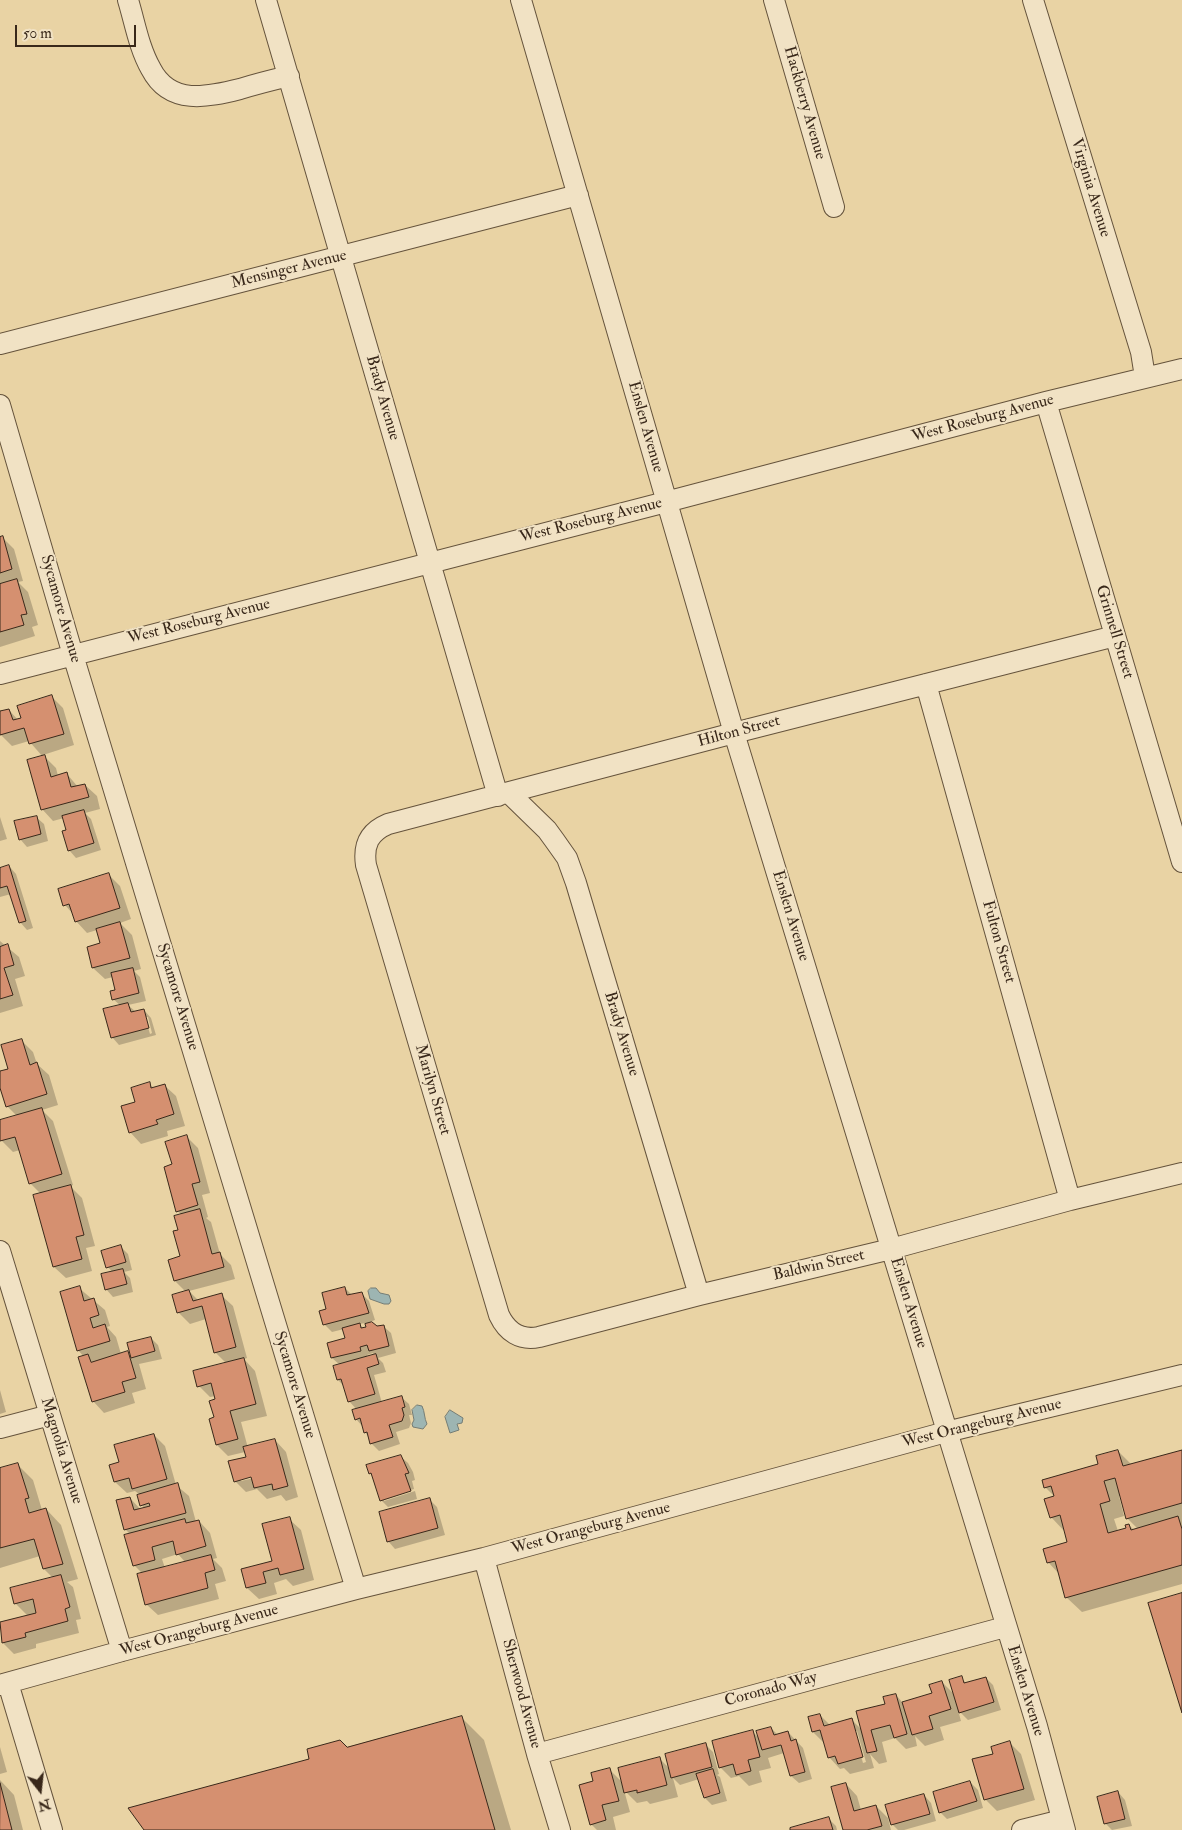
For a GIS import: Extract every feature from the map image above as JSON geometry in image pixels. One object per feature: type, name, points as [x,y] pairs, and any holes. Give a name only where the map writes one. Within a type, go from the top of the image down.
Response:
[{"type":"street","points":[[128,0],[145,58],[152,72],[161,83],[176,92],[191,97],[212,96],[288,76]]},
{"type":"street","name":"Brady Avenue","points":[[266,0],[342,256],[429,563],[504,794],[547,830],[567,858],[699,1295]]},
{"type":"street","name":"Enslen Avenue","points":[[521,0],[734,733],[1005,1627],[1037,1726],[1064,1825]]},
{"type":"street","name":"Hackberry Avenue","points":[[774,0],[834,207]]},
{"type":"street","name":"Virginia Avenue","points":[[1033,0],[1141,352],[1145,377]]},
{"type":"street","name":"Mensinger Avenue","points":[[0,344],[578,196]]},
{"type":"street","name":"West Roseburg Avenue","points":[[0,674],[1046,402],[1182,369]]},
{"type":"street","name":"Grinnell Street","points":[[1046,402],[1182,862]]},
{"type":"street","name":"Sycamore Avenue","points":[[0,404],[73,655],[356,1589]]},
{"type":"street","name":"Hilton Street","points":[[368,840],[374,833],[388,824],[1115,636]]},
{"type":"street","name":"Fulton Street","points":[[926,684],[1070,1200]]},
{"type":"street","name":"Marilyn Street","points":[[368,840],[364,855],[366,865],[499,1314],[503,1324],[514,1334]]},
{"type":"street","name":"Baldwin Street","points":[[514,1334],[524,1338],[539,1337],[699,1295],[890,1249],[1070,1200],[1182,1173]]},
{"type":"street","name":"Magnolia Avenue","points":[[0,1252],[122,1651]]},
{"type":"street","name":"West Orangeburg Avenue","points":[[4,1684],[356,1589],[484,1558],[946,1432],[1182,1374]]},
{"type":"street","points":[[0,1428],[50,1415]]},
{"type":"street","name":"Sherwood Avenue","points":[[484,1558],[537,1754],[560,1830]]},
{"type":"street","name":"Coronado Way","points":[[537,1754],[1005,1627]]},
{"type":"street","points":[[4,1684],[52,1830]]},
{"type":"street","points":[[1022,1830],[1064,1825]]},
{"type":"water","points":[[371,1288],[376,1288],[380,1293],[389,1295],[391,1301],[389,1304],[370,1299],[368,1291]]},
{"type":"water","points":[[417,1405],[422,1406],[427,1424],[423,1429],[413,1427],[412,1424],[414,1420],[412,1410]]},
{"type":"water","points":[[450,1410],[463,1418],[462,1423],[457,1424],[459,1430],[450,1433],[445,1417]]},
{"type":"building","points":[[3,536],[12,569],[0,573],[0,537]]},
{"type":"building","points":[[17,579],[27,614],[21,615],[24,625],[0,632],[0,584]]},
{"type":"building","points":[[52,695],[64,734],[29,744],[24,728],[0,735],[0,711],[9,709],[13,720],[21,718],[17,706]]},
{"type":"building","points":[[45,755],[51,777],[67,772],[71,787],[85,784],[89,797],[41,810],[27,760]]},
{"type":"building","points":[[84,810],[94,843],[68,851],[62,831],[66,830],[62,816]]},
{"type":"building","points":[[37,816],[41,834],[19,840],[14,821]]},
{"type":"building","points":[[9,865],[26,921],[19,923],[7,886],[0,888],[0,868]]},
{"type":"building","points":[[109,873],[120,908],[75,922],[69,904],[63,906],[58,889]]},
{"type":"building","points":[[120,922],[130,958],[92,968],[87,947],[100,943],[96,929]]},
{"type":"building","points":[[8,944],[14,965],[4,968],[13,995],[0,999],[0,947]]},
{"type":"building","points":[[133,968],[139,993],[112,1000],[110,991],[115,990],[111,973]]},
{"type":"building","points":[[128,1003],[131,1012],[144,1009],[149,1028],[111,1038],[103,1009]]},
{"type":"building","points":[[22,1039],[30,1065],[37,1062],[47,1094],[6,1107],[0,1088],[0,1071],[8,1069],[1,1045]]},
{"type":"building","points":[[150,1082],[151,1088],[165,1084],[174,1114],[156,1120],[158,1124],[129,1133],[121,1106],[135,1102],[131,1088]]},
{"type":"building","points":[[42,1108],[62,1174],[29,1184],[15,1137],[0,1141],[0,1120]]},
{"type":"building","points":[[187,1135],[200,1182],[192,1184],[198,1205],[176,1212],[164,1167],[172,1164],[165,1142]]},
{"type":"building","points":[[71,1185],[84,1235],[76,1237],[82,1259],[53,1267],[33,1195]]},
{"type":"building","points":[[200,1209],[212,1254],[220,1252],[224,1267],[174,1281],[168,1260],[180,1256],[173,1231],[178,1230],[174,1216]]},
{"type":"building","points":[[121,1245],[126,1262],[106,1268],[101,1251]]},
{"type":"building","points":[[123,1269],[127,1284],[105,1290],[101,1274]]},
{"type":"building","points":[[80,1286],[84,1301],[94,1298],[99,1315],[90,1318],[93,1328],[105,1324],[110,1341],[77,1351],[60,1292]]},
{"type":"building","points":[[345,1287],[347,1295],[362,1292],[369,1313],[323,1325],[319,1311],[326,1309],[322,1293]]},
{"type":"building","points":[[189,1290],[193,1301],[222,1293],[236,1347],[214,1353],[202,1306],[177,1313],[172,1295]]},
{"type":"building","points":[[372,1322],[377,1326],[384,1325],[389,1346],[369,1351],[367,1345],[360,1347],[361,1351],[331,1358],[327,1343],[345,1338],[342,1328],[360,1323],[361,1328],[366,1327],[365,1324]]},
{"type":"building","points":[[151,1337],[155,1351],[131,1358],[127,1343]]},
{"type":"building","points":[[128,1351],[136,1378],[122,1382],[125,1392],[92,1402],[78,1357],[88,1354],[91,1362]]},
{"type":"building","points":[[376,1354],[379,1364],[367,1368],[375,1394],[348,1402],[341,1379],[337,1380],[333,1366]]},
{"type":"building","points":[[244,1358],[256,1404],[230,1411],[238,1439],[216,1445],[209,1419],[214,1417],[209,1401],[215,1399],[211,1383],[197,1387],[193,1371]]},
{"type":"building","points":[[402,1396],[405,1407],[402,1408],[404,1415],[402,1421],[389,1425],[393,1437],[370,1444],[367,1432],[364,1433],[360,1418],[355,1420],[352,1410]]},
{"type":"building","points":[[154,1434],[167,1479],[132,1489],[129,1478],[114,1482],[109,1465],[119,1462],[114,1445]]},
{"type":"building","points":[[275,1439],[288,1486],[273,1490],[272,1484],[254,1488],[251,1477],[234,1482],[228,1461],[246,1457],[243,1447]]},
{"type":"building","points":[[1118,1450],[1123,1466],[1182,1450],[1182,1503],[1126,1519],[1115,1478],[1104,1481],[1110,1501],[1100,1504],[1108,1533],[1126,1528],[1125,1525],[1129,1524],[1131,1530],[1178,1516],[1182,1529],[1182,1565],[1065,1598],[1055,1561],[1047,1563],[1043,1549],[1067,1542],[1060,1515],[1050,1518],[1044,1499],[1054,1496],[1051,1486],[1044,1488],[1042,1480],[1098,1464],[1096,1456]]},
{"type":"building","points":[[401,1455],[409,1473],[405,1474],[411,1491],[380,1501],[371,1473],[369,1474],[366,1465]]},
{"type":"building","points":[[18,1463],[29,1498],[25,1499],[29,1513],[46,1508],[63,1564],[43,1569],[34,1539],[0,1548],[0,1468]]},
{"type":"building","points":[[178,1483],[186,1513],[124,1530],[116,1500],[130,1497],[134,1510],[150,1506],[149,1503],[140,1506],[137,1495]]},
{"type":"building","points":[[430,1498],[438,1528],[387,1542],[379,1512]]},
{"type":"building","points":[[290,1517],[304,1569],[280,1575],[278,1568],[263,1572],[266,1583],[246,1588],[241,1569],[272,1561],[262,1524]]},
{"type":"building","points":[[185,1519],[186,1523],[199,1520],[206,1546],[176,1555],[173,1541],[152,1547],[155,1560],[133,1566],[124,1535]]},
{"type":"building","points":[[211,1555],[215,1570],[205,1573],[208,1588],[145,1605],[137,1574]]},
{"type":"building","points":[[61,1575],[70,1607],[65,1609],[68,1621],[25,1633],[26,1637],[2,1643],[0,1622],[36,1613],[33,1599],[14,1604],[10,1588]]},
{"type":"building","points":[[1182,1593],[1182,1713],[1148,1603]]},
{"type":"building","points":[[962,1676],[964,1683],[986,1677],[994,1702],[959,1713],[949,1680]]},
{"type":"building","points":[[942,1681],[951,1709],[929,1716],[933,1729],[912,1735],[902,1702],[932,1693],[929,1685]]},
{"type":"building","points":[[896,1694],[907,1734],[894,1738],[890,1725],[871,1730],[877,1751],[867,1753],[856,1711],[885,1704],[883,1697]]},
{"type":"building","points":[[820,1714],[824,1726],[852,1718],[863,1757],[838,1764],[835,1756],[828,1758],[820,1730],[812,1732],[808,1717]]},
{"type":"building","points":[[462,1716],[495,1830],[144,1830],[128,1808],[309,1759],[307,1749],[340,1740],[347,1747]]},
{"type":"building","points":[[771,1727],[774,1735],[788,1731],[791,1741],[796,1739],[805,1772],[790,1776],[781,1745],[762,1750],[756,1731]]},
{"type":"building","points":[[753,1730],[760,1757],[748,1760],[751,1771],[736,1775],[733,1764],[719,1768],[712,1741]]},
{"type":"building","points":[[1010,1741],[1024,1789],[984,1800],[972,1759],[993,1754],[991,1747]]},
{"type":"building","points":[[706,1743],[712,1767],[671,1778],[665,1754]]},
{"type":"building","points":[[660,1757],[667,1785],[637,1793],[637,1790],[624,1793],[618,1768]]},
{"type":"building","points":[[610,1768],[619,1801],[602,1805],[606,1820],[590,1825],[579,1785],[593,1781],[591,1773]]},
{"type":"building","points":[[713,1769],[720,1793],[704,1798],[696,1774]]},
{"type":"building","points":[[970,1781],[977,1801],[939,1813],[933,1792]]},
{"type":"building","points":[[0,1783],[12,1830],[0,1830]]},
{"type":"building","points":[[846,1783],[854,1811],[876,1805],[882,1826],[867,1830],[843,1830],[831,1787]]},
{"type":"building","points":[[1118,1791],[1125,1819],[1104,1824],[1097,1797]]},
{"type":"building","points":[[924,1794],[930,1814],[891,1825],[885,1805]]},
{"type":"building","points":[[829,1817],[833,1830],[790,1830],[790,1828]]}]
